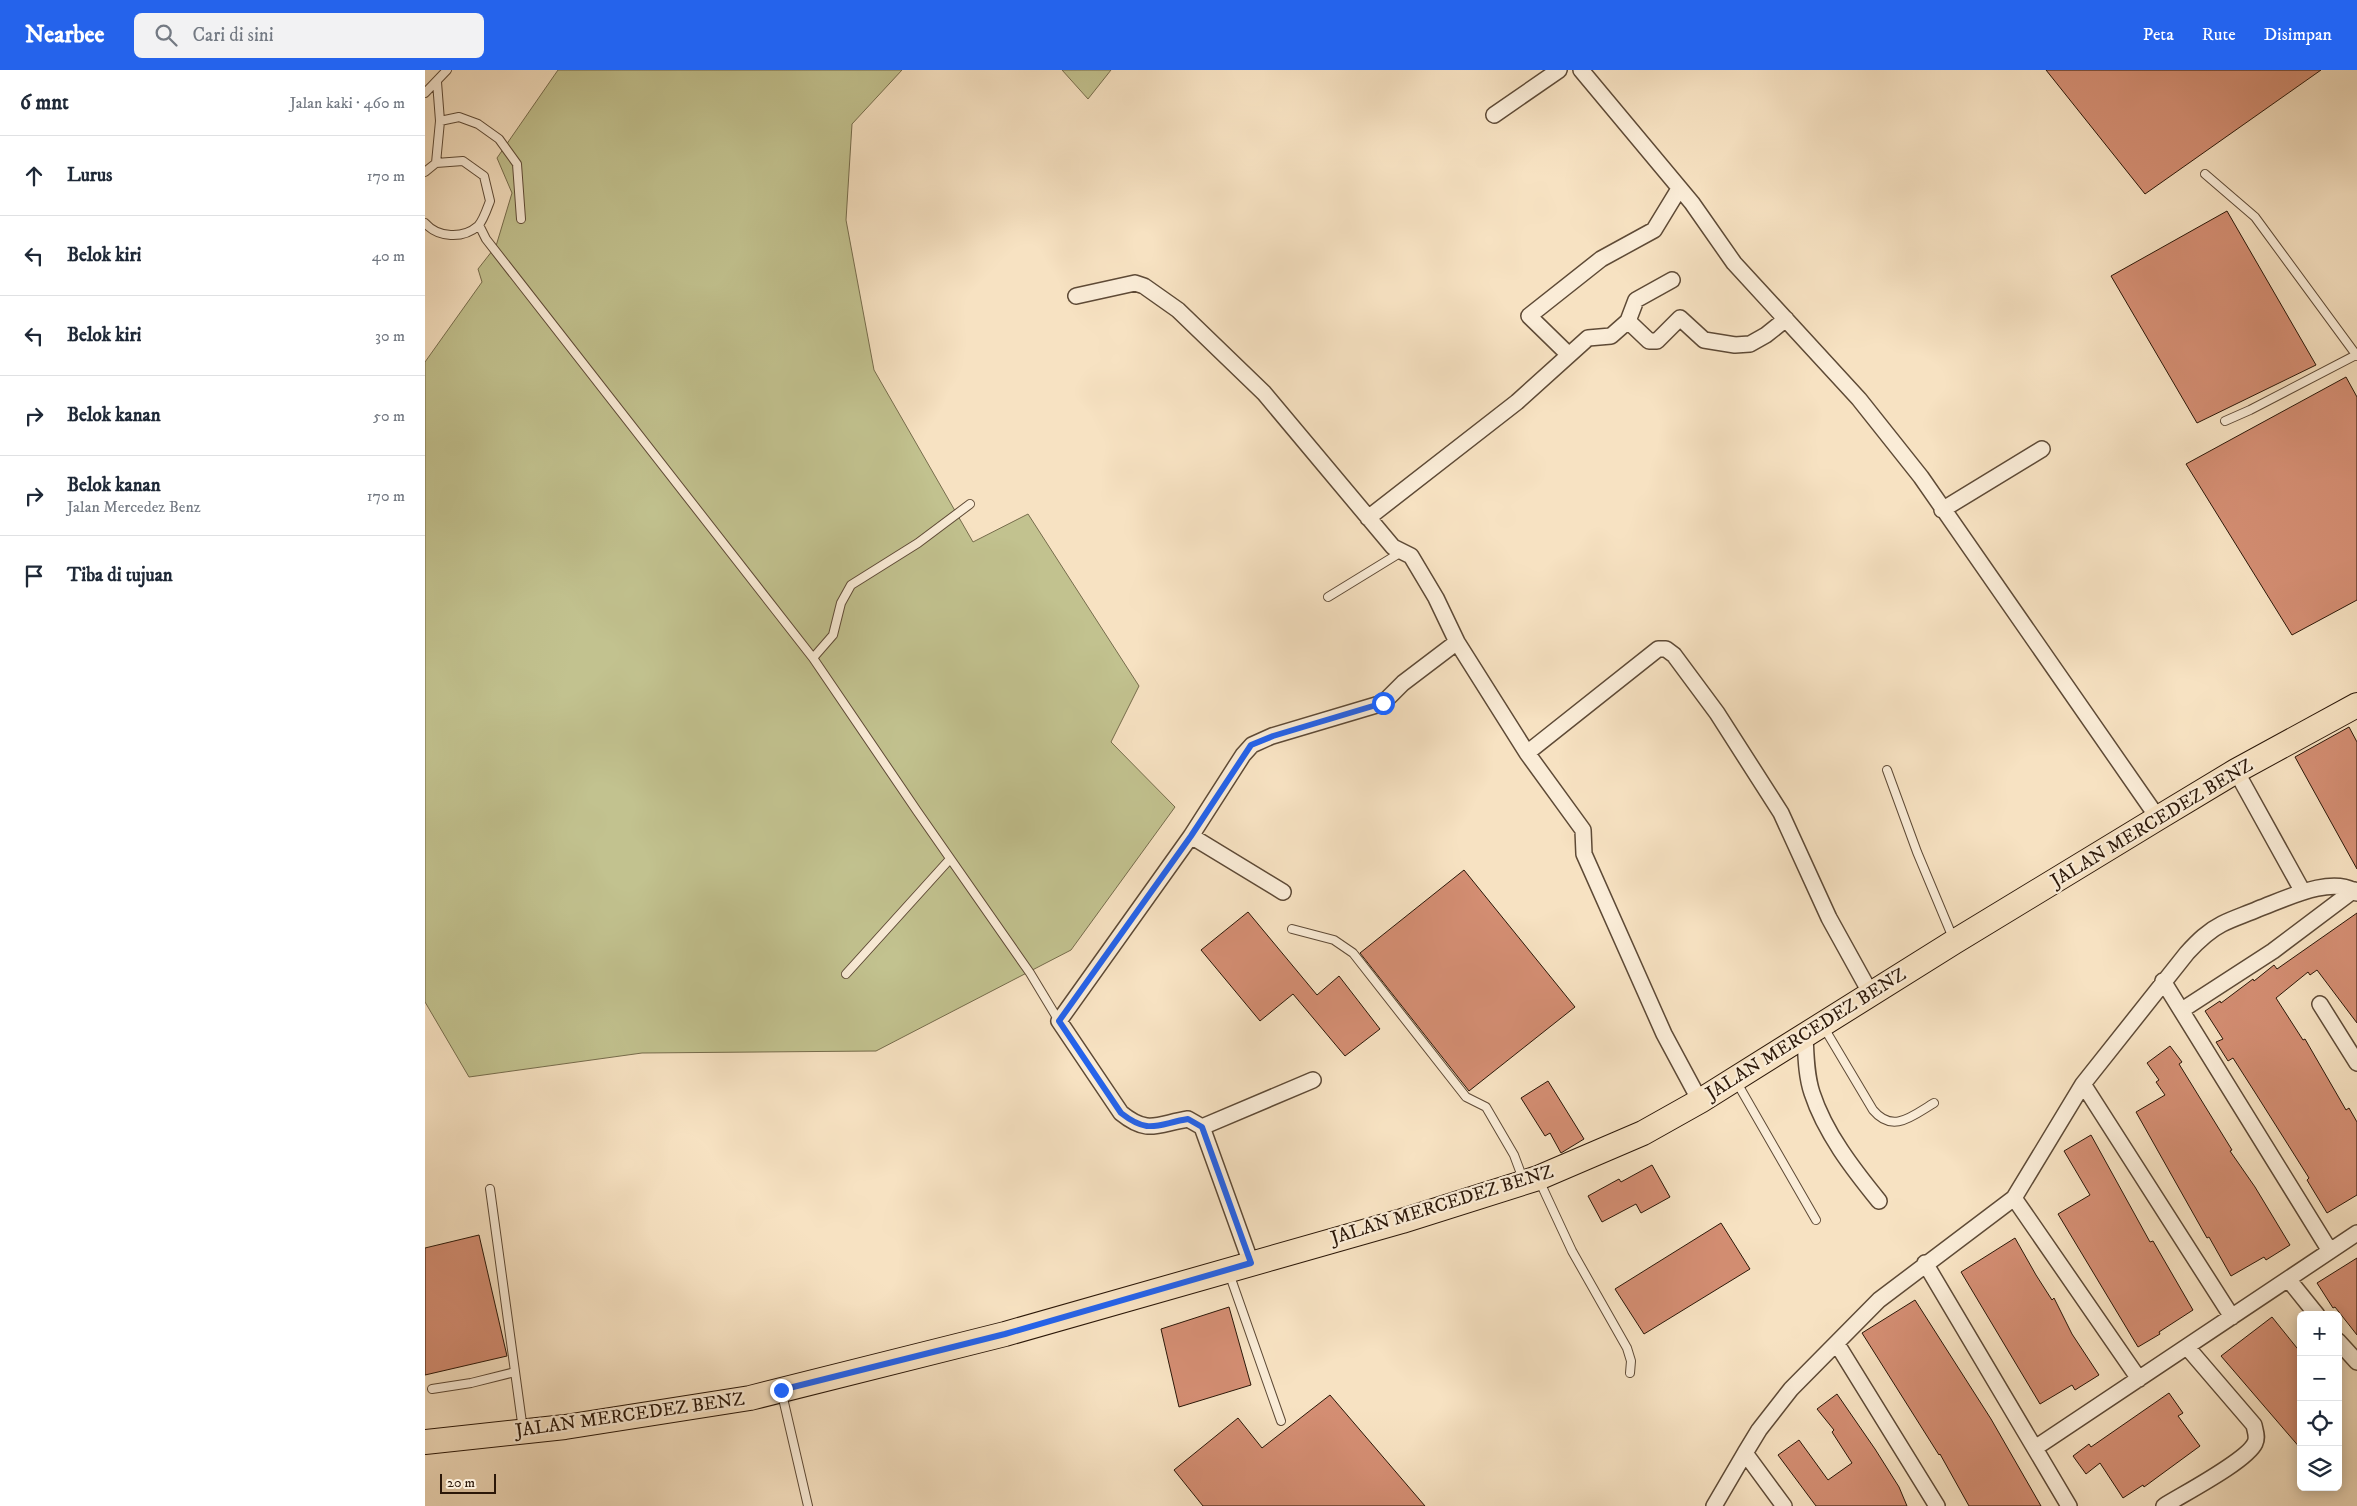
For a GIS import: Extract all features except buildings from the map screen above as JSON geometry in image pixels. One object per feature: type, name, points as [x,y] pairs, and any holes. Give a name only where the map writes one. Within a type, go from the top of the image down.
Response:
[{"type":"main road","name":"JALAN MERCEDEZ BENZ","points":[[425,1442],[565,1427],[749,1398],[1005,1334],[1411,1218],[1531,1180],[1643,1133],[1700,1101],[1954,942],[2158,818],[2237,771],[2357,705]]},
{"type":"street","points":[[1494,115],[1559,70]]},
{"type":"street","points":[[1581,70],[1632,128],[1734,263],[1859,399],[1921,477],[2158,818]]},
{"type":"street","points":[[1569,355],[1529,316],[1601,259],[1654,230],[1679,189]]},
{"type":"street","points":[[1368,518],[1517,402],[1588,338],[1611,336],[1628,322],[1635,300],[1672,280]]},
{"type":"street","points":[[1075,296],[1135,283],[1159,295],[1198,328],[1264,393],[1393,547],[1411,556],[1437,598],[1457,642],[1527,754],[1583,830],[1584,854],[1664,1034],[1700,1101]]},
{"type":"street","points":[[1628,322],[1649,341],[1657,340],[1680,318],[1704,340],[1735,345],[1750,344],[1766,335],[1786,319]]},
{"type":"street","points":[[1943,510],[2042,449]]},
{"type":"street","points":[[1251,1263],[1202,1127],[1188,1119],[1151,1128],[1133,1123],[1121,1113],[1059,1021],[1191,836],[1251,745],[1290,730],[1383,703],[1403,683],[1457,642]]},
{"type":"street","points":[[1527,754],[1658,649],[1666,650],[1674,655],[1717,713],[1781,813],[1829,918],[1871,994]]},
{"type":"street","points":[[2237,771],[2303,892]]},
{"type":"street","points":[[1191,836],[1283,892]]},
{"type":"street","points":[[1715,1505],[1759,1430],[1791,1389],[1818,1359],[1837,1344],[1879,1300],[1925,1263],[2014,1198],[2083,1084],[2187,952],[2217,927],[2303,892],[2333,886],[2355,892]]},
{"type":"street","points":[[2182,1010],[2273,951],[2355,892]]},
{"type":"street","points":[[2163,981],[2330,1250]]},
{"type":"street","points":[[2320,1004],[2355,1054]]},
{"type":"street","points":[[1813,1030],[1808,1077],[1818,1109],[1834,1139],[1879,1201]]},
{"type":"street","points":[[1202,1127],[1313,1080]]},
{"type":"street","points":[[2083,1084],[2232,1317]]},
{"type":"street","points":[[2014,1198],[2139,1379]]},
{"type":"street","points":[[2035,1448],[2357,1233]]},
{"type":"street","points":[[1925,1263],[2069,1506]]},
{"type":"street","points":[[2288,1279],[2314,1311]]},
{"type":"street","points":[[1837,1344],[1937,1506]]},
{"type":"street","points":[[2342,1346],[2357,1362]]},
{"type":"street","points":[[2163,1506],[2242,1458],[2255,1445],[2257,1438],[2254,1425],[2249,1418],[2187,1347]]},
{"type":"street","points":[[1745,1454],[1784,1506]]},
{"type":"lane","points":[[425,93],[447,70]]},
{"type":"lane","points":[[436,162],[440,121],[437,82]]},
{"type":"lane","points":[[440,121],[459,117],[478,124],[499,139],[517,164],[521,219]]},
{"type":"lane","points":[[425,172],[436,162],[463,161],[484,176],[490,202],[479,225],[464,234],[446,235],[427,228]]},
{"type":"lane","points":[[2205,174],[2255,217],[2357,355],[2225,421]]},
{"type":"lane","points":[[479,225],[486,239],[813,658],[1030,973],[1059,1021]]},
{"type":"lane","points":[[813,658],[833,636],[841,603],[851,585],[918,543],[970,504]]},
{"type":"lane","points":[[1328,597],[1404,551]]},
{"type":"lane","points":[[1887,770],[1917,852],[1948,923],[1954,942]]},
{"type":"lane","points":[[845,974],[950,859]]},
{"type":"lane","points":[[1293,929],[1334,940],[1353,953],[1466,1097],[1486,1107],[1531,1180],[1627,1348],[1631,1361],[1630,1373]]},
{"type":"lane","points":[[1813,1030],[1880,1119],[1891,1123],[1901,1121],[1933,1103]]},
{"type":"lane","points":[[1736,1080],[1815,1220]]},
{"type":"lane","points":[[490,1189],[523,1431]]},
{"type":"lane","points":[[1228,1271],[1281,1422]]},
{"type":"lane","points":[[432,1389],[471,1384],[515,1372]]},
{"type":"lane","points":[[781,1390],[808,1506]]},
{"type":"green space","points":[[558,70],[902,70],[852,124],[846,220],[874,370],[973,542],[1028,514],[1139,686],[1111,742],[1175,807],[1071,950],[876,1051],[642,1053],[469,1077],[425,1002],[425,362],[482,282],[478,269],[496,246],[512,193],[497,158]]},
{"type":"green space","points":[[1062,70],[1111,70],[1088,99]]},
{"type":"route","points":[[781,1390],[1005,1334],[1251,1263],[1202,1127],[1188,1119],[1151,1128],[1133,1123],[1121,1113],[1059,1021],[1191,836],[1251,745],[1299,727],[1373,708],[1383,703]]}]
